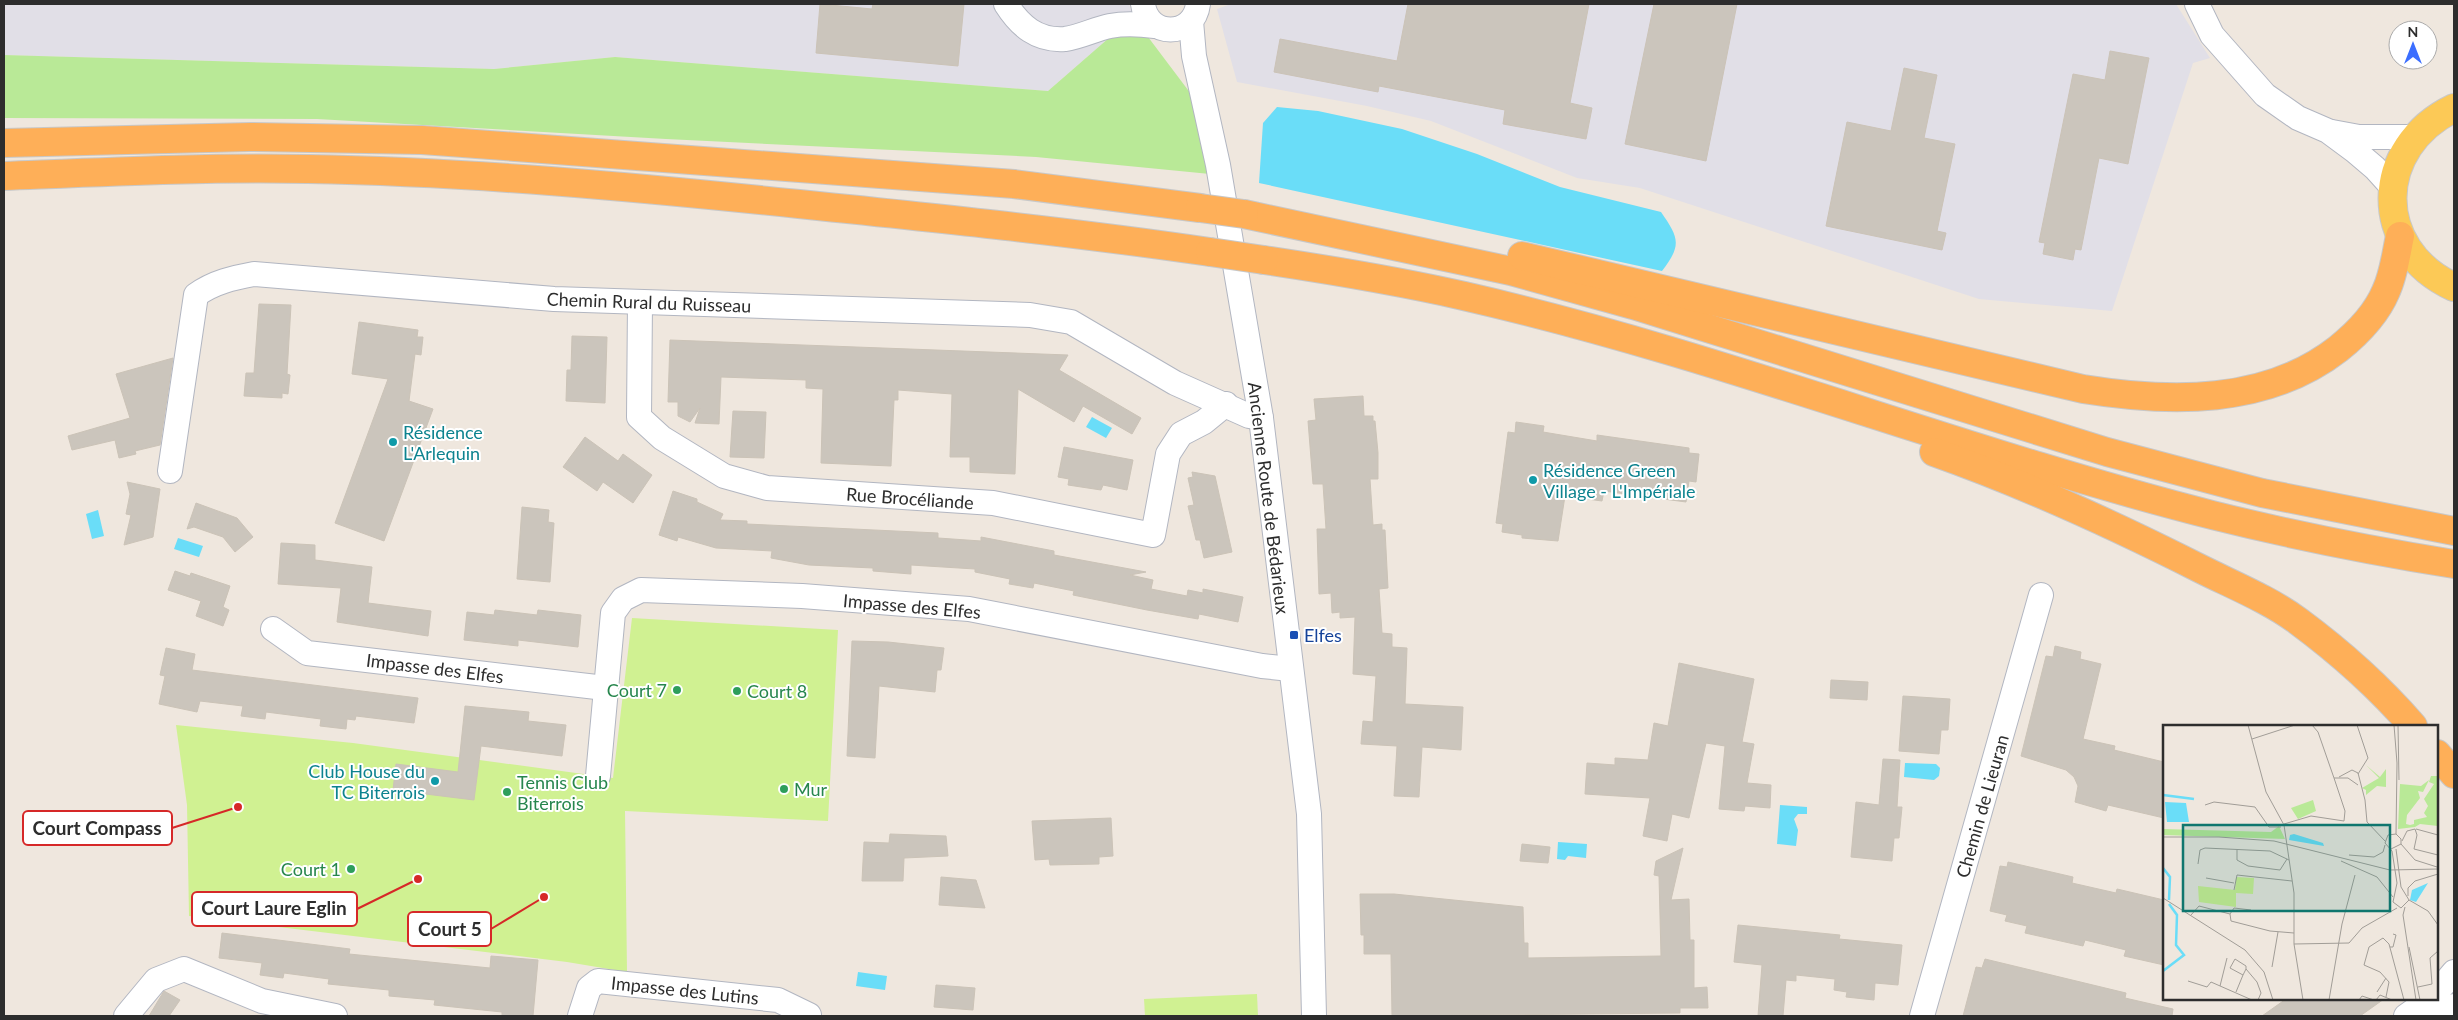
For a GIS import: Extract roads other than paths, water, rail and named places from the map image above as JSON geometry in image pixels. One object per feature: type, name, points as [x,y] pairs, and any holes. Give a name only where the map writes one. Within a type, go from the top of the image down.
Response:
[{"type":"highway","points":[[4,143],[250,137],[422,140],[1014,184],[1244,214],[1284,221],[1511,271],[1633,305],[2071,441],[2201,478],[2330,508],[2454,531]]},
{"type":"highway","points":[[4,176],[306,169],[472,175],[640,188],[1002,225],[1264,260],[1463,296],[1602,332],[2002,454],[2212,515],[2303,536],[2454,564]]},
{"type":"highway","points":[[1284,221],[1396,226],[1921,352],[2084,389],[2138,397],[2217,396],[2243,392],[2270,385],[2322,361],[2350,340],[2370,320],[2386,292],[2400,236]]},
{"type":"highway","points":[[1781,386],[1848,419],[2048,496],[2241,588],[2304,626],[2355,667],[2412,725]]},
{"type":"highway","points":[[2438,755],[2454,774]]},
{"type":"main road","points":[[2454,108],[2435,117],[2414,136],[2400,160],[2393,188],[2394,212],[2400,236],[2415,260],[2437,279],[2454,287]]},
{"type":"street","points":[[1006,4],[1020,25],[1046,38],[1066,39],[1108,26],[1134,23],[1160,28],[1179,29],[1198,10]]},
{"type":"street","points":[[1108,26],[1141,4]]},
{"type":"street","name":"Ancienne Route de Bédarieux","points":[[1141,4],[1148,20],[1160,28],[1186,58],[1205,103]]},
{"type":"street","points":[[2197,4],[2212,35],[2265,95],[2298,118],[2328,131],[2359,137],[2414,136]]},
{"type":"street","name":"Ancienne Route de Bédarieux","points":[[1198,10],[1194,56],[1218,165],[1261,418],[1309,814],[1314,1016]]},
{"type":"street","points":[[2328,131],[2376,168],[2393,188]]},
{"type":"street","name":"Chemin Rural du Ruisseau","points":[[170,471],[196,295],[207,287],[229,279],[254,274],[554,299],[1030,315],[1071,322],[1175,383],[1226,404],[1248,416],[1261,418]]},
{"type":"street","name":"Rue Brocéliande","points":[[640,302],[640,417],[662,438],[724,476],[767,488],[993,503],[1153,535],[1168,454],[1181,434],[1204,422],[1226,404]]},
{"type":"street","name":"Impasse des Elfes","points":[[598,776],[604,688],[613,613],[623,599],[640,590],[802,596],[969,609],[1262,666],[1291,669]]},
{"type":"street","name":"Chemin de Lieuran","points":[[1922,1016],[2041,595]]},
{"type":"street","name":"Impasse des Elfes","points":[[273,629],[307,653],[604,688]]},
{"type":"street","points":[[126,1016],[156,980],[184,969],[262,1001],[335,1016]]},
{"type":"street","points":[[2438,991],[2454,972]]},
{"type":"street","name":"Impasse des Lutins","points":[[580,1016],[589,988],[598,982],[778,1000],[809,1015]]},
{"type":"street","points":[[2406,1016],[2429,1000]]},
{"type":"street","points":[[2436,1016],[2454,1006]]},
{"type":"water","points":[[1277,107],[1318,111],[1402,129],[1477,154],[1560,187],[1661,212],[1672,229],[1676,242],[1673,254],[1662,271],[1259,183],[1263,123]]},
{"type":"water","points":[[1092,417],[1112,428],[1106,438],[1086,427]]},
{"type":"water","points":[[98,510],[104,536],[92,539],[86,514]]},
{"type":"water","points":[[178,538],[203,546],[199,557],[174,549]]},
{"type":"water","points":[[1905,763],[1936,764],[1940,768],[1939,776],[1934,780],[1904,777]]},
{"type":"water","points":[[1780,805],[1807,807],[1807,814],[1798,814],[1794,819],[1798,830],[1796,846],[1777,844]]},
{"type":"water","points":[[1558,842],[1587,844],[1586,858],[1568,856],[1565,860],[1557,859]]},
{"type":"water","points":[[858,972],[887,976],[885,990],[856,986]]},
{"type":"place","name":"Résidence L'Arlequin","points":[[393,442]]},
{"type":"place","name":"Résidence Green Village - L'Impériale","points":[[1533,480]]},
{"type":"place","name":"Elfes","points":[[1294,635]]},
{"type":"place","name":"Court 7","points":[[677,690]]},
{"type":"place","name":"Court 8","points":[[737,691]]},
{"type":"place","name":"Club House du TC Biterrois","points":[[435,781]]},
{"type":"place","name":"Mur","points":[[784,789]]},
{"type":"place","name":"Tennis Club Biterrois","points":[[507,792]]},
{"type":"place","name":"Court Compass","points":[[238,807]]},
{"type":"place","name":"Court 1","points":[[351,869]]},
{"type":"place","name":"Court Laure Eglin","points":[[418,879]]},
{"type":"place","name":"Court 5","points":[[544,897]]}]
